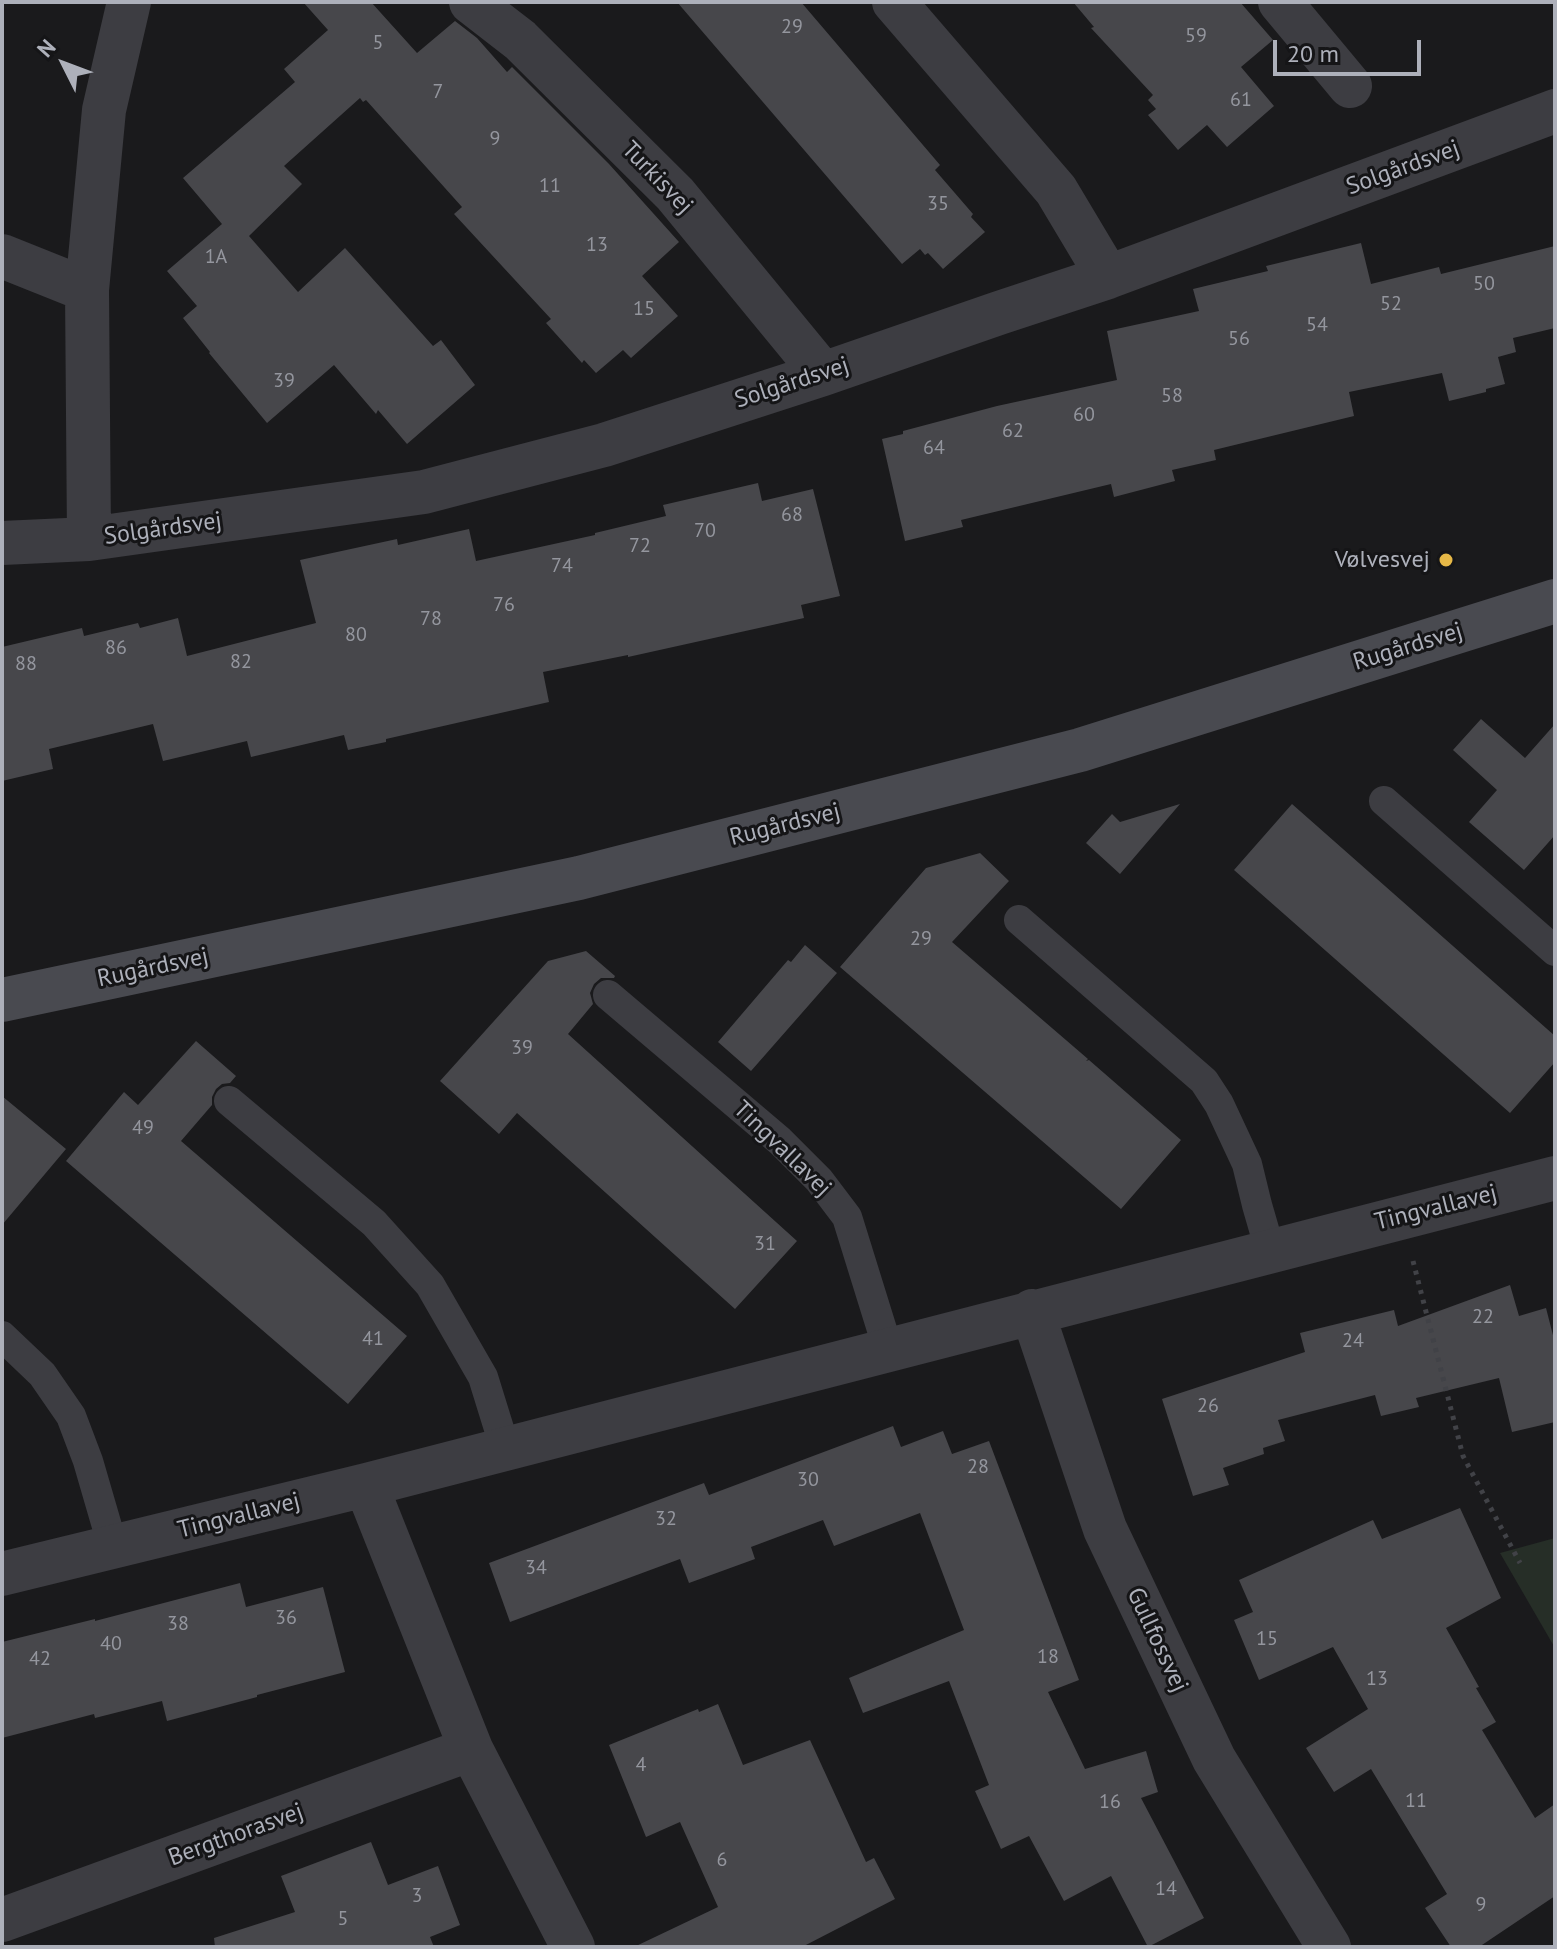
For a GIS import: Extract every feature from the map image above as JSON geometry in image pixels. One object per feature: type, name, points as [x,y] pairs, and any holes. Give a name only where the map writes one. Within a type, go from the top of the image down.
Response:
[{"type":"main road","name":"Rugårdsvej","points":[[2,1000],[579,878],[1080,750],[1555,601]]},
{"type":"street","points":[[89,539],[87,290],[104,110],[129,2]]},
{"type":"street","name":"Turkisvej","points":[[471,2],[520,40],[675,194],[823,374]]},
{"type":"street","points":[[894,2],[1056,190],[1108,277]]},
{"type":"street","points":[[1280,2],[1350,86]]},
{"type":"street","name":"Solgårdsvej","points":[[2,543],[89,539],[424,492],[604,445],[1108,277],[1555,111]]},
{"type":"street","points":[[2,256],[87,290]]},
{"type":"street","name":"Tingvallavej","points":[[2,1574],[366,1485],[1555,1178]]},
{"type":"street","name":"Gullfossvej","points":[[1032,1311],[1105,1529],[1214,1759],[1329,1947]]},
{"type":"street","points":[[366,1485],[471,1749],[573,1947]]},
{"type":"street","name":"Bergthorasvej","points":[[2,1920],[471,1749]]},
{"type":"lane","points":[[1384,801],[1555,951]]},
{"type":"lane","points":[[1019,920],[1204,1081],[1219,1104],[1247,1164],[1270,1250]]},
{"type":"lane","name":"Tingvallavej","points":[[608,995],[780,1141],[819,1180],[847,1217],[888,1349]]},
{"type":"lane","points":[[229,1101],[374,1223],[430,1285],[483,1377],[505,1448]]},
{"type":"lane","points":[[2,1336],[42,1374],[71,1416],[88,1461],[113,1547]]},
{"type":"path","points":[[1402,1217],[1463,1456],[1520,1563]]},
{"type":"shaded area","points":[[1555,1538],[1555,1648],[1500,1553]]},
{"type":"building","points":[[303,2],[371,2],[417,53],[455,21],[477,38],[507,72],[512,67],[609,164],[679,242],[642,276],[678,316],[631,358],[623,350],[596,373],[584,360],[582,363],[546,323],[551,319],[454,214],[462,207],[366,100],[363,102],[360,98],[284,166],[302,184],[249,236],[298,292],[345,248],[433,346],[441,340],[475,385],[407,444],[378,410],[376,414],[334,365],[267,423],[183,318],[197,306],[167,271],[222,224],[183,178],[295,82],[284,69],[328,30]]},
{"type":"building","points":[[677,2],[801,2],[940,165],[935,170],[985,232],[943,269],[920,249],[902,264]]},
{"type":"building","points":[[1073,2],[1240,2],[1273,40],[1241,67],[1274,106],[1227,147],[1207,125],[1178,150],[1148,115],[1156,109],[1148,100],[1153,95],[1091,28],[1094,27]]},
{"type":"building","points":[[1361,243],[1371,284],[1439,267],[1441,274],[1555,246],[1555,328],[1513,338],[1516,352],[1498,357],[1505,384],[1486,389],[1486,392],[1449,401],[1442,373],[1349,392],[1354,416],[1214,450],[1216,460],[1172,470],[1175,481],[1114,497],[1111,484],[961,520],[963,527],[905,541],[882,439],[997,406],[1117,380],[1107,331],[1199,311],[1193,289],[1268,271],[1266,266]]},
{"type":"building","points":[[758,483],[762,501],[813,489],[840,596],[801,605],[804,618],[628,657],[543,672],[549,702],[348,750],[344,735],[251,757],[247,741],[163,761],[153,724],[49,749],[53,769],[2,781],[2,647],[82,628],[84,636],[138,623],[140,628],[178,618],[187,656],[316,623],[300,560],[397,539],[398,545],[469,529],[476,561],[666,516],[663,505]]},
{"type":"building","points":[[1481,719],[1525,758],[1555,724],[1555,835],[1524,870],[1469,822],[1497,790],[1453,750]]},
{"type":"building","points":[[1180,804],[1120,874],[1086,843],[1112,814],[1120,822]]},
{"type":"building","points":[[1292,804],[1555,1036],[1555,1062],[1510,1113],[1234,870]]},
{"type":"building","points":[[980,853],[1009,881],[952,942],[1181,1140],[1121,1209],[840,967],[926,868]]},
{"type":"building","points":[[805,945],[837,973],[751,1071],[718,1042],[788,960],[791,962]]},
{"type":"building","points":[[586,951],[615,976],[601,978],[594,984],[590,993],[593,1004],[568,1034],[797,1241],[735,1309],[517,1113],[499,1134],[440,1081],[548,961]]},
{"type":"building","points":[[196,1041],[236,1076],[230,1083],[216,1089],[212,1105],[181,1141],[407,1336],[348,1404],[66,1161],[124,1092],[138,1105]]},
{"type":"building","points":[[2,1096],[66,1149],[2,1225]]},
{"type":"building","points":[[1510,1285],[1519,1316],[1546,1308],[1555,1343],[1555,1422],[1512,1432],[1499,1378],[1416,1398],[1419,1407],[1381,1416],[1375,1395],[1278,1420],[1285,1441],[1263,1448],[1264,1454],[1223,1468],[1229,1485],[1193,1496],[1162,1399],[1305,1352],[1300,1333],[1394,1310],[1398,1326]]},
{"type":"building","points":[[893,1426],[901,1447],[943,1431],[952,1454],[989,1441],[1079,1680],[1048,1692],[1085,1769],[1146,1751],[1158,1792],[1141,1798],[1204,1918],[1148,1947],[1111,1876],[1064,1901],[1029,1836],[1001,1849],[975,1791],[989,1785],[949,1681],[863,1713],[849,1678],[964,1630],[920,1513],[834,1546],[823,1520],[751,1547],[755,1559],[689,1583],[680,1559],[510,1622],[489,1563],[704,1483],[709,1495]]},
{"type":"building","points":[[1460,1508],[1501,1598],[1446,1628],[1496,1722],[1482,1730],[1535,1818],[1555,1804],[1555,1896],[1479,1947],[1451,1947],[1425,1908],[1447,1894],[1371,1769],[1334,1792],[1306,1748],[1368,1709],[1333,1647],[1259,1680],[1234,1620],[1253,1612],[1239,1580],[1373,1520],[1382,1539]]},
{"type":"building","points":[[240,1583],[246,1607],[323,1587],[345,1672],[167,1721],[162,1701],[95,1718],[94,1714],[2,1738],[2,1642]]},
{"type":"building","points":[[718,1704],[743,1765],[810,1740],[866,1862],[874,1858],[895,1899],[802,1947],[634,1947],[718,1907],[680,1822],[646,1837],[609,1745]]},
{"type":"building","points":[[371,1842],[388,1885],[438,1866],[460,1925],[430,1937],[434,1947],[215,1947],[214,1938],[295,1912],[281,1876]]},
{"type":"place","name":"Vølvesvej","points":[[1446,560]]}]
